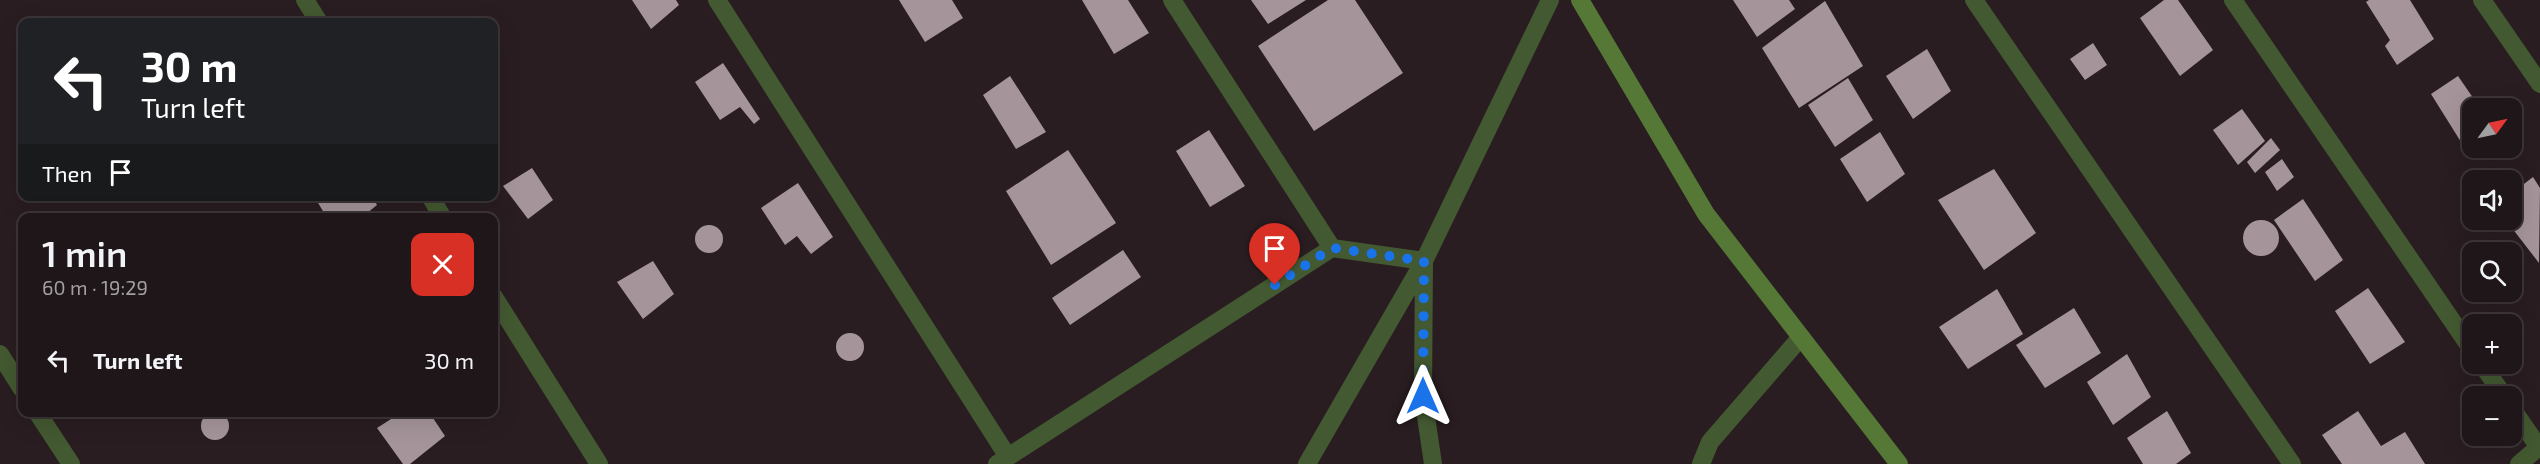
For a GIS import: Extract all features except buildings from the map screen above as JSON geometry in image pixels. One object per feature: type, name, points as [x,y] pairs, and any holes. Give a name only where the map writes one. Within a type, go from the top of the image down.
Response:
[{"type":"street","points":[[305,0],[316,18]]},
{"type":"street","points":[[717,0],[1003,460],[1332,248],[1424,261]]},
{"type":"street","points":[[1172,0],[1332,248]]},
{"type":"street","points":[[1307,464],[1424,261],[1550,0]]},
{"type":"street","points":[[1580,0],[1706,214],[1899,464]]},
{"type":"street","points":[[1974,0],[2292,464]]},
{"type":"street","points":[[2233,0],[2462,335]]},
{"type":"street","points":[[2482,0],[2540,84]]},
{"type":"street","points":[[1424,261],[1423,396],[1433,464]]},
{"type":"street","points":[[498,303],[599,464]]},
{"type":"street","points":[[1701,464],[1710,442],[1801,337]]},
{"type":"street","points":[[0,354],[18,383]]},
{"type":"street","points":[[41,417],[70,464]]},
{"type":"street","points":[[2518,464],[2540,447],[2522,422]]},
{"type":"route","points":[[1275,285],[1332,248],[1424,261],[1423,396]]}]
